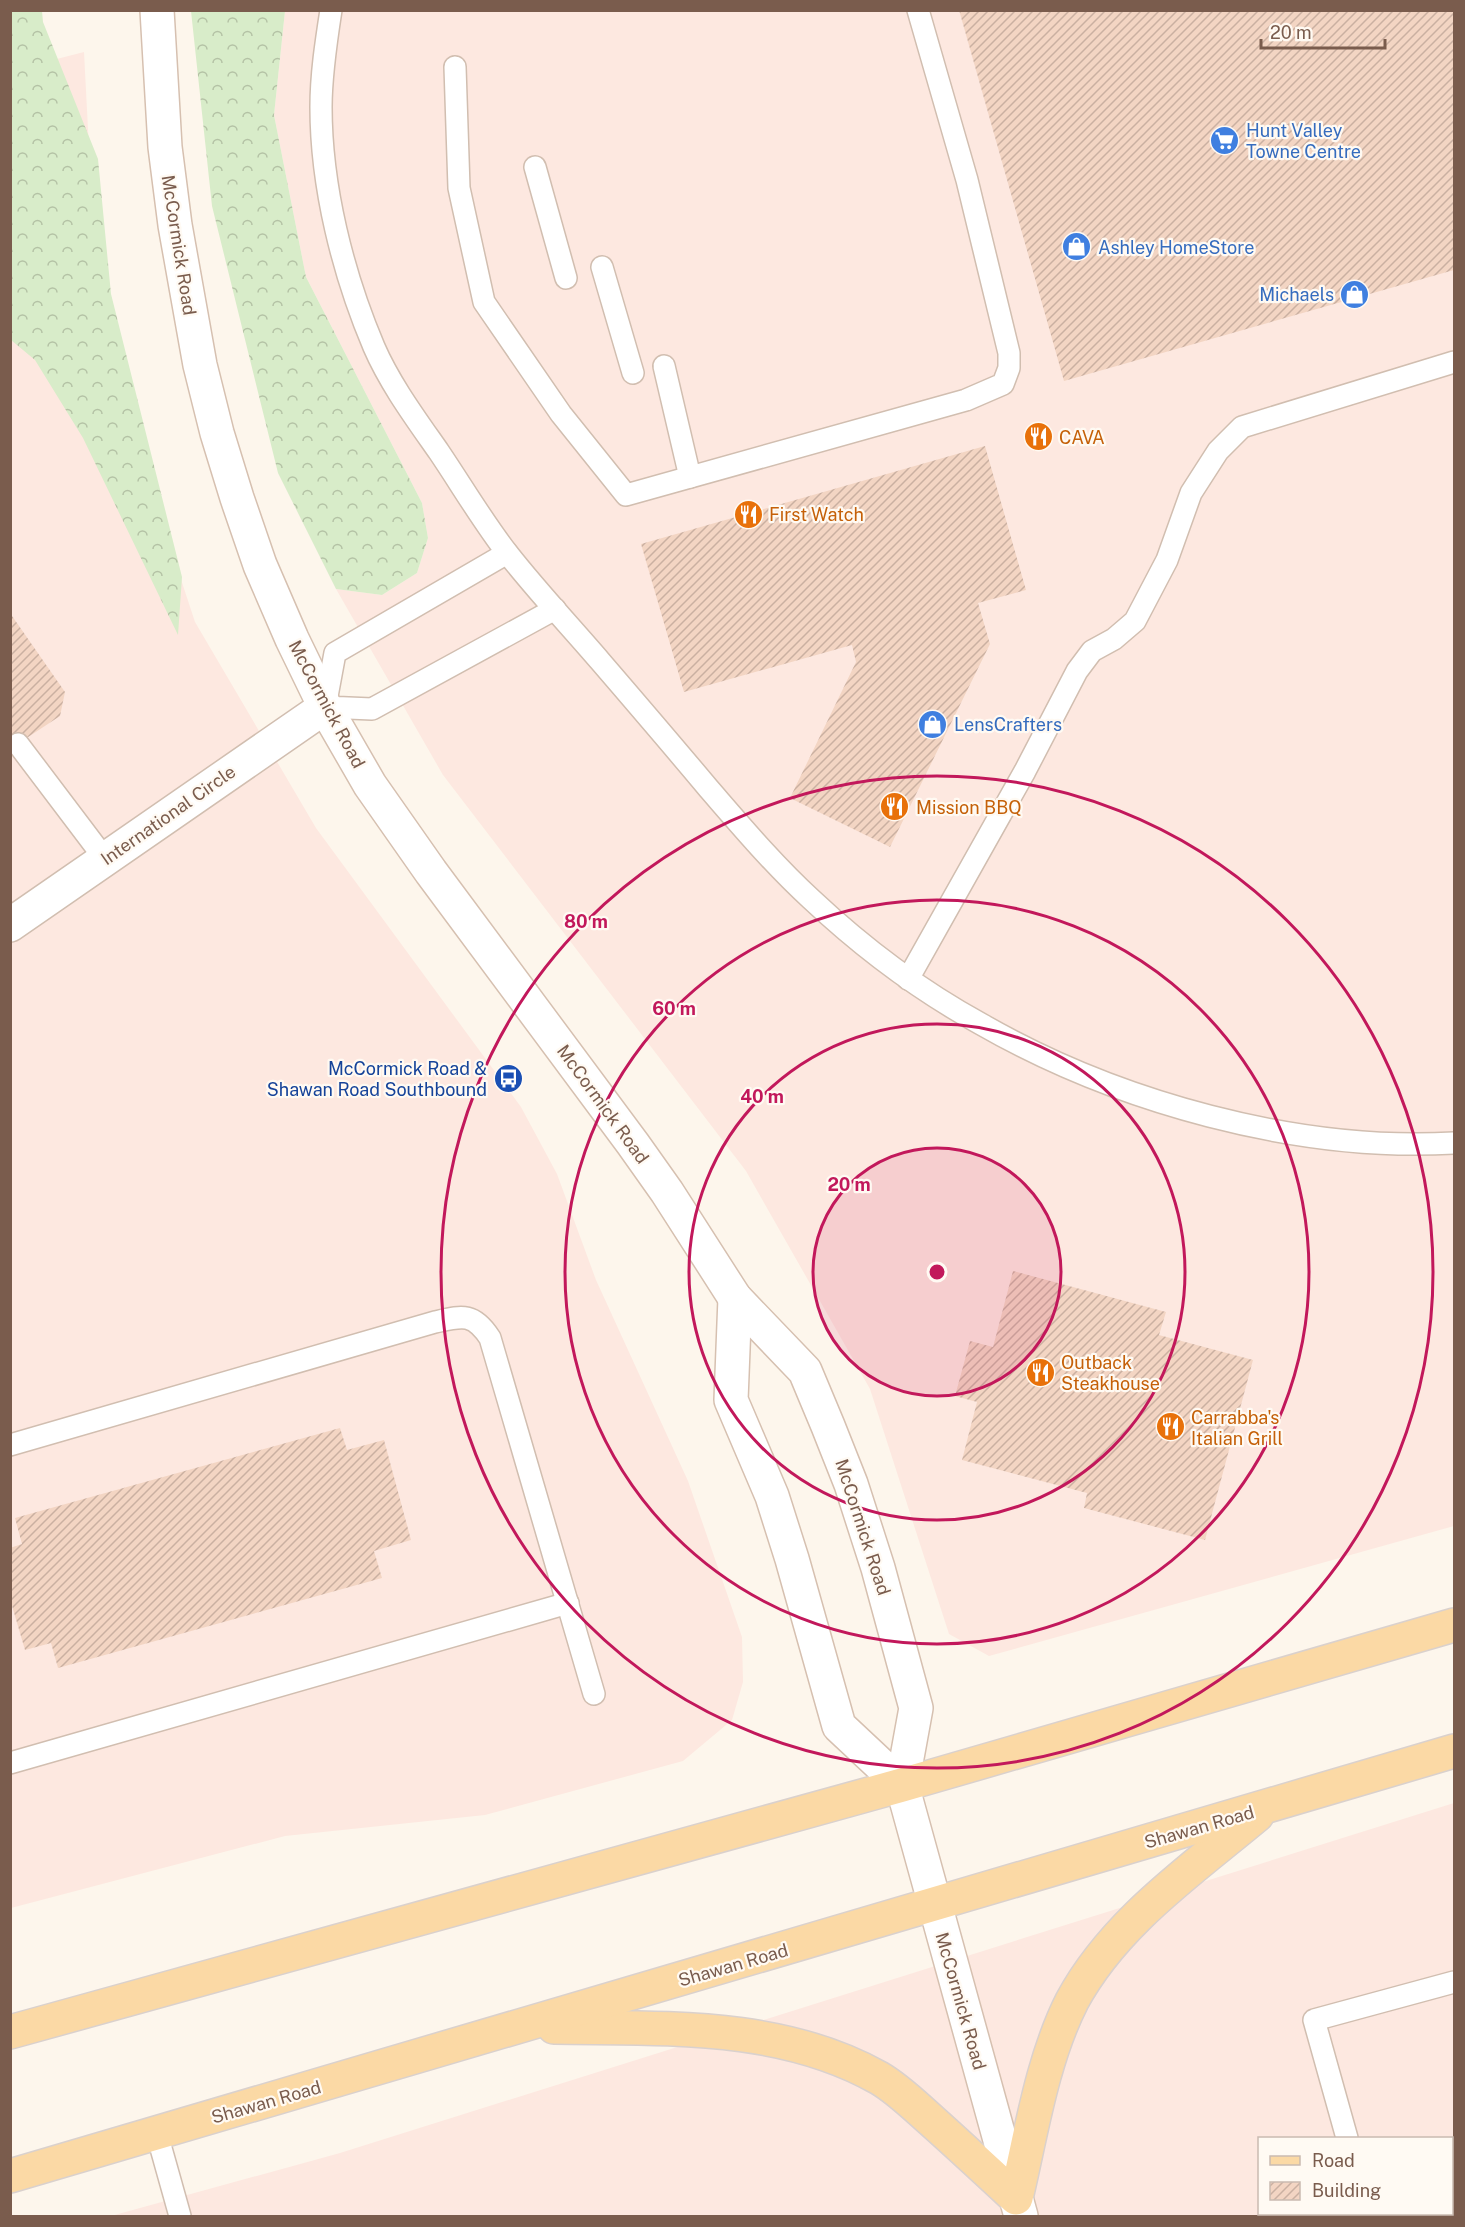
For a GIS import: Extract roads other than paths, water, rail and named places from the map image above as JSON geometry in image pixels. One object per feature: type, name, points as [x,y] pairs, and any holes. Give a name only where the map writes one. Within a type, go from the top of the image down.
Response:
[{"type":"main road","name":"McCormick Road","points":[[157,10],[166,158],[178,247],[202,376],[220,444],[260,565],[292,639],[325,707],[370,785],[633,1144],[673,1201],[735,1298],[805,1371],[851,1484],[878,1568],[916,1708],[902,1785],[1019,2207]]},
{"type":"main road","name":"International Circle","points":[[10,925],[325,707]]},
{"type":"main road","points":[[735,1298],[731,1400],[772,1496],[839,1726],[902,1785]]},
{"type":"main road","points":[[10,2032],[902,1785],[1455,1625]]},
{"type":"main road","name":"Shawan Road","points":[[10,2176],[1455,1751]]},
{"type":"main road","points":[[1019,2207],[1056,2040],[1072,2002],[1090,1971],[1139,1915],[1266,1807]]},
{"type":"main road","points":[[522,2026],[708,2030],[765,2038],[838,2059],[880,2079],[906,2098],[1019,2207]]},
{"type":"lane","points":[[331,10],[326,38],[321,106],[325,158],[335,223],[344,262],[375,351],[406,404],[507,553],[767,855],[807,896],[908,979],[980,1024],[1030,1050],[1114,1087],[1180,1108],[1256,1127],[1324,1137],[1382,1142],[1455,1143]]},
{"type":"lane","points":[[455,67],[459,188],[484,302],[561,414],[626,495],[966,400],[1003,384],[1009,368],[1009,353],[967,180],[918,10]]},
{"type":"lane","points":[[535,167],[566,278]]},
{"type":"lane","points":[[602,267],[633,373]]},
{"type":"lane","points":[[908,979],[1077,671],[1092,651],[1114,639],[1135,621],[1167,560],[1191,493],[1218,451],[1242,427],[1455,362]]},
{"type":"lane","points":[[664,366],[690,477]]},
{"type":"lane","points":[[507,553],[335,653],[325,707],[372,709],[555,609]]},
{"type":"lane","points":[[18,744],[105,859]]},
{"type":"lane","points":[[10,1445],[435,1322],[469,1317],[481,1324],[490,1338],[594,1694]]},
{"type":"lane","points":[[10,1763],[568,1603]]},
{"type":"lane","points":[[1346,2137],[1314,2020],[1455,1982]]},
{"type":"lane","points":[[157,2134],[180,2217]]},
{"type":"place","name":"Hunt Valley Towne Centre","points":[[1225,140]]},
{"type":"place","name":"Ashley HomeStore","points":[[1077,247]]},
{"type":"place","name":"Michaels","points":[[1355,294]]},
{"type":"place","name":"CAVA","points":[[1038,437]]},
{"type":"place","name":"First Watch","points":[[748,514]]},
{"type":"place","name":"LensCrafters","points":[[933,724]]},
{"type":"place","name":"Mission BBQ","points":[[895,807]]},
{"type":"place","name":"McCormick Road & Shawan Road Southbound","points":[[508,1078]]},
{"type":"place","name":"Outback Steakhouse","points":[[1040,1372]]},
{"type":"place","name":"Carrabba's Italian Grill","points":[[1170,1427]]}]
